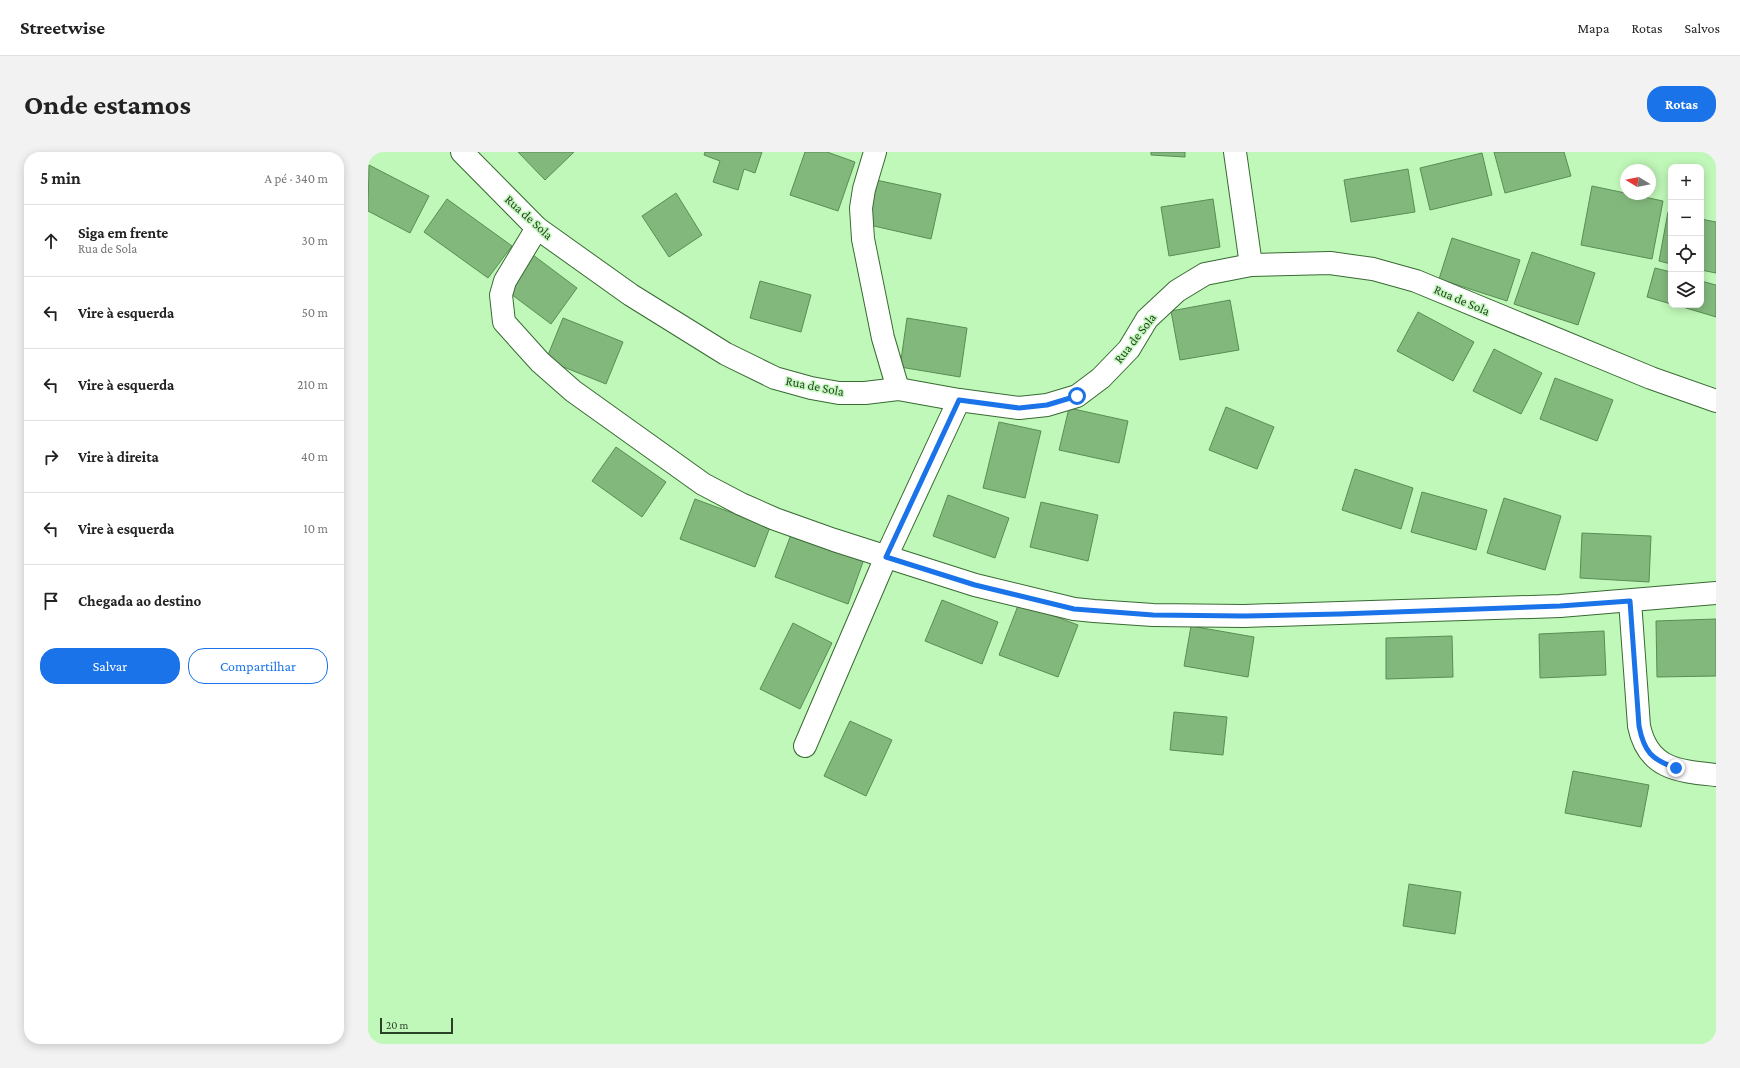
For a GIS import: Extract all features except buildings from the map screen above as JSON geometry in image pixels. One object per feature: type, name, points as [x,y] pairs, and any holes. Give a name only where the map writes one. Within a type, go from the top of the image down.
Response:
[{"type":"street","name":"Rua de Sola","points":[[462,152],[537,228],[631,295],[726,354],[775,378],[811,388],[839,392],[866,393],[898,390],[1019,408],[1047,405],[1077,396],[1101,378],[1129,349],[1147,320],[1177,291],[1205,274],[1251,265],[1330,263],[1373,269],[1416,281],[1651,378],[1716,401]]},
{"type":"street","points":[[875,152],[864,189],[861,208],[863,239],[883,338],[898,390]]},
{"type":"street","points":[[1235,152],[1251,265]]},
{"type":"street","points":[[537,228],[505,282],[501,294],[504,322],[540,362],[573,391],[703,484],[775,519],[886,557],[975,585],[1074,609],[1153,615],[1244,616],[1560,606],[1716,593]]},
{"type":"street","points":[[805,746],[886,557],[959,400]]},
{"type":"street","points":[[1630,601],[1639,726],[1642,739],[1650,753],[1660,763],[1693,773],[1716,776]]},
{"type":"route","points":[[1077,396],[1047,405],[1019,408],[959,400],[886,557],[975,585],[1074,609],[1153,615],[1244,616],[1340,614],[1560,606],[1630,601],[1639,726],[1642,739],[1650,753],[1660,763],[1676,768]]}]
